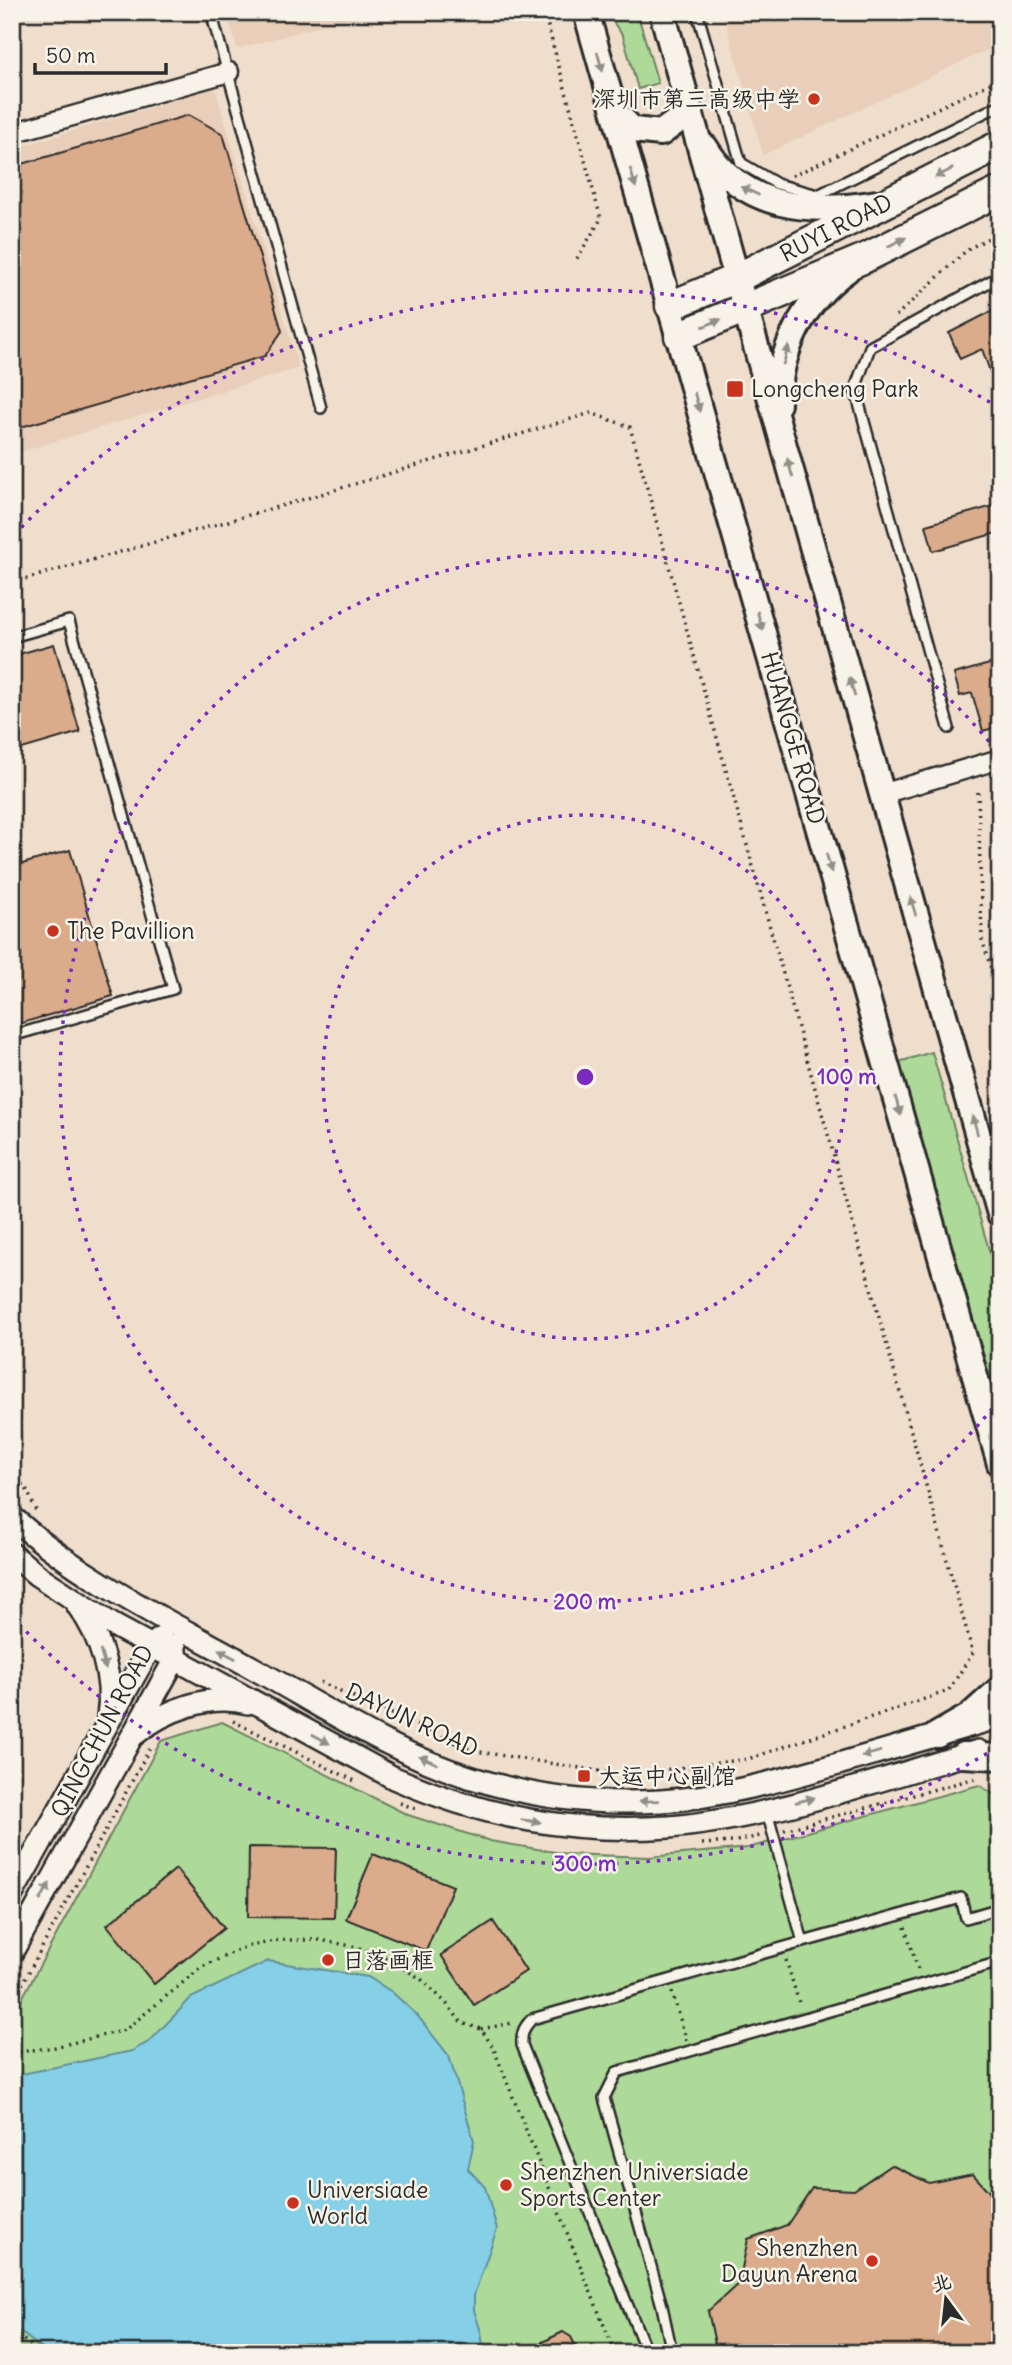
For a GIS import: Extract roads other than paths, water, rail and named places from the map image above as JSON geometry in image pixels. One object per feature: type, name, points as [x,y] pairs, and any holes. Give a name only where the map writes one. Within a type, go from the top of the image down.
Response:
[{"type":"main road","name":"HUANGGE ROAD","points":[[586,12],[1000,1464]]},
{"type":"main road","points":[[662,12],[1000,1214]]},
{"type":"main road","points":[[615,112],[633,130],[661,133],[684,116],[684,91]]},
{"type":"main road","points":[[696,134],[716,165],[738,186],[765,198],[802,208],[844,209],[888,202]]},
{"type":"main road","name":"RUYI ROAD","points":[[670,306],[737,278],[1000,145]]},
{"type":"main road","name":"RUYI ROAD","points":[[678,336],[865,258],[1000,191]]},
{"type":"main road","points":[[777,422],[778,383],[786,351],[799,323],[823,290],[865,258]]},
{"type":"main road","points":[[937,1735],[970,1716],[1000,1689]]},
{"type":"main road","points":[[963,1755],[1000,1757]]},
{"type":"street","points":[[12,133],[229,72]]},
{"type":"street","points":[[882,794],[1000,759]]},
{"type":"street","name":"DAYUN ROAD","points":[[12,1517],[41,1543],[76,1568],[369,1732],[426,1760],[469,1777],[561,1798],[612,1802],[662,1801],[717,1794],[772,1782],[1000,1717]]},
{"type":"street","points":[[12,1554],[75,1601],[151,1646],[394,1778],[439,1798],[520,1819],[573,1826],[669,1827],[767,1811],[1000,1745]]},
{"type":"street","points":[[75,1601],[85,1616],[103,1659],[110,1692],[107,1724]]},
{"type":"street","name":"QINGCHUN ROAD","points":[[12,1894],[151,1646],[176,1626]]},
{"type":"street","name":"QINGCHUN ROAD","points":[[12,1952],[175,1659],[176,1626]]},
{"type":"street","points":[[132,1736],[165,1715],[203,1703],[241,1701],[261,1706]]},
{"type":"lane","points":[[211,12],[321,408]]},
{"type":"lane","points":[[698,12],[741,163],[777,184],[818,195],[1000,105]]},
{"type":"lane","points":[[949,728],[855,389],[870,347],[1000,276]]},
{"type":"lane","points":[[12,638],[69,621],[173,989],[12,1036]]},
{"type":"lane","points":[[767,1811],[803,1942]]},
{"type":"lane","points":[[647,2353],[522,2045],[524,2027],[532,2019],[961,1898],[966,1918],[1000,1908]]},
{"type":"lane","points":[[672,2353],[662,2306],[604,2098],[617,2072],[1000,1962]]},
{"type":"water","name":"Universiade World","points":[[268,1961],[368,1977],[392,1992],[417,2015],[449,2056],[474,2141],[468,2169],[485,2187],[497,2229],[474,2295],[474,2310],[484,2353],[48,2353],[12,2326],[12,2076],[132,2051],[150,2041],[191,1998]]},
{"type":"place","name":"深圳市第三高级中学","points":[[814,99]]},
{"type":"place","name":"Longcheng Park","points":[[735,389]]},
{"type":"place","name":"The Pavillion","points":[[53,931]]},
{"type":"place","name":"大运中心副馆","points":[[584,1776]]},
{"type":"place","name":"日落画框","points":[[328,1960]]},
{"type":"place","name":"Shenzhen Universiade Sports Center","points":[[506,2185]]},
{"type":"place","name":"Universiade World","points":[[293,2203]]},
{"type":"place","name":"Shenzhen Dayun Arena","points":[[872,2261]]}]
